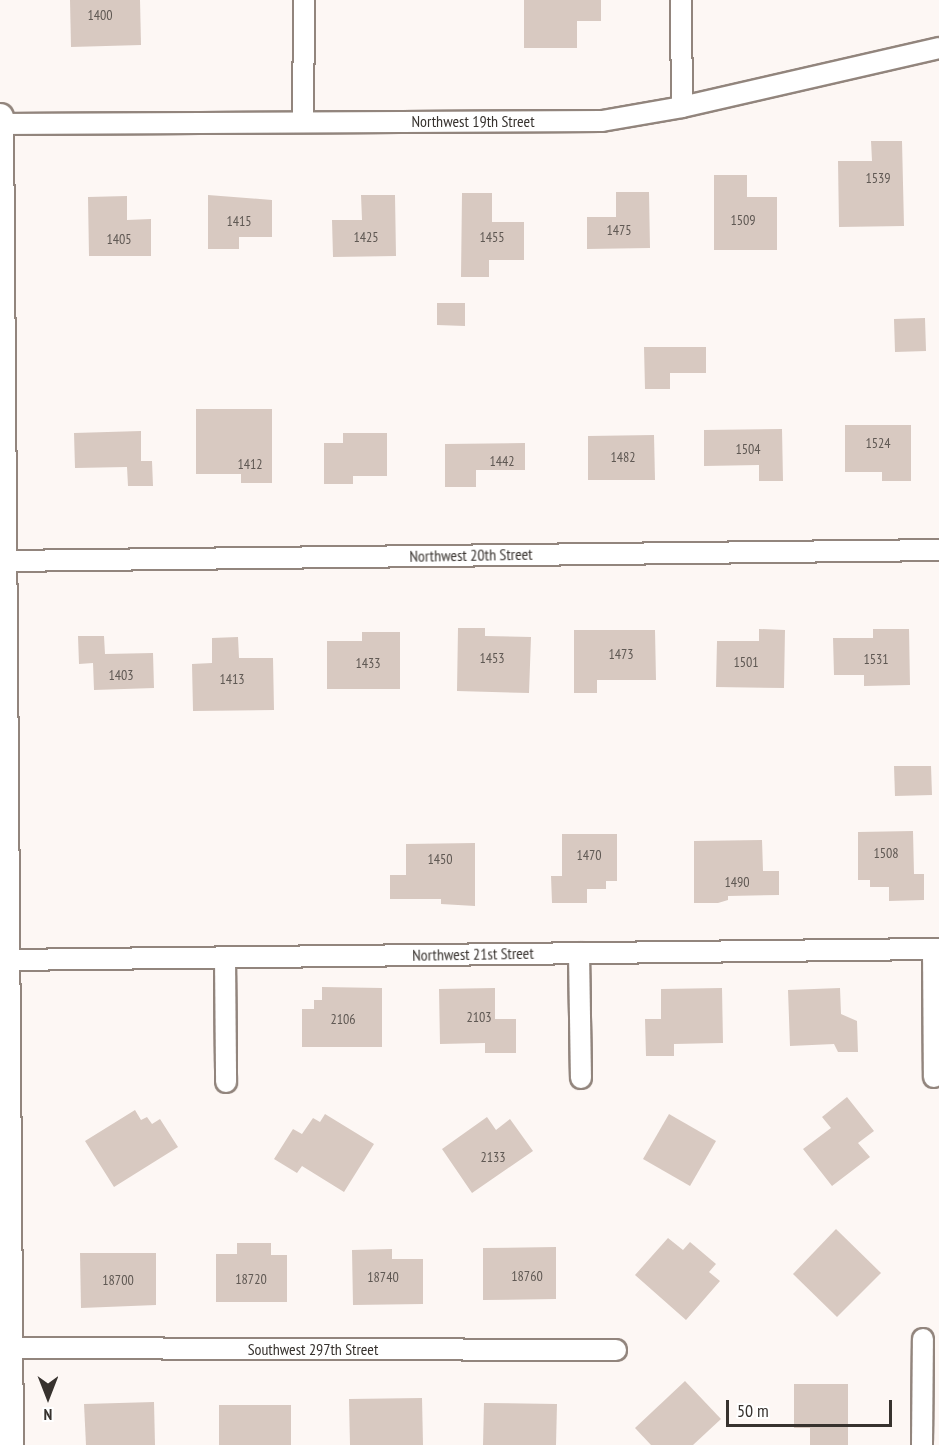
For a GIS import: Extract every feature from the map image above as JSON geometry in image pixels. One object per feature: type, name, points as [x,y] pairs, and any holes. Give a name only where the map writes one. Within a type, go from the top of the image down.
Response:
[{"type":"street","points":[[303,122],[304,0]]},
{"type":"street","points":[[681,0],[682,107]]},
{"type":"street","name":"Northwest 19th Street","points":[[0,124],[602,121],[682,107],[939,48]]},
{"type":"street","points":[[0,117],[6,960],[4,1104],[10,1445]]},
{"type":"street","name":"Northwest 20th Street","points":[[3,561],[939,549]]},
{"type":"street","points":[[934,1077],[936,949]]},
{"type":"street","name":"Northwest 21st Street","points":[[6,960],[936,949]]},
{"type":"street","points":[[579,953],[581,1078]]},
{"type":"street","points":[[225,957],[226,1082]]},
{"type":"street","points":[[921,1445],[923,1339]]},
{"type":"street","name":"Southwest 297th Street","points":[[9,1348],[616,1350]]},
{"type":"building","points":[[70,0],[140,0],[141,45],[71,47]]},
{"type":"building","points":[[524,0],[601,0],[601,21],[577,21],[577,48],[524,48]]},
{"type":"building","points":[[871,141],[902,141],[904,226],[839,227],[838,161],[872,161]]},
{"type":"building","points":[[714,175],[747,175],[747,197],[777,197],[777,250],[714,250]]},
{"type":"building","points":[[616,192],[649,192],[650,248],[587,249],[587,217],[616,217]]},
{"type":"building","points":[[462,193],[492,193],[492,222],[524,222],[524,260],[489,260],[489,277],[461,277]]},
{"type":"building","points":[[208,195],[272,200],[272,237],[239,237],[239,249],[208,249]]},
{"type":"building","points":[[361,195],[395,195],[396,256],[333,257],[332,220],[362,220]]},
{"type":"building","points":[[127,196],[127,220],[151,219],[151,256],[89,256],[88,197]]},
{"type":"building","points":[[437,303],[465,303],[465,326],[437,325]]},
{"type":"building","points":[[925,318],[926,351],[895,352],[894,319]]},
{"type":"building","points":[[644,347],[706,347],[706,373],[670,373],[670,389],[645,389]]},
{"type":"building","points":[[196,409],[272,409],[272,483],[241,483],[241,474],[196,474]]},
{"type":"building","points":[[845,425],[911,425],[911,481],[882,481],[882,472],[845,472]]},
{"type":"building","points":[[782,429],[783,481],[759,481],[759,465],[704,466],[704,430]]},
{"type":"building","points":[[141,431],[141,461],[152,461],[153,486],[128,486],[127,467],[75,468],[74,433]]},
{"type":"building","points":[[343,433],[387,433],[387,476],[353,476],[353,484],[324,484],[324,443],[343,443]]},
{"type":"building","points":[[654,435],[655,480],[588,480],[588,436]]},
{"type":"building","points":[[525,443],[525,470],[476,470],[476,487],[445,487],[445,444]]},
{"type":"building","points":[[458,628],[485,628],[485,636],[531,637],[529,693],[457,691]]},
{"type":"building","points":[[759,629],[785,630],[784,688],[716,687],[717,641],[759,641]]},
{"type":"building","points":[[873,629],[909,629],[910,685],[864,686],[864,675],[834,675],[833,638],[873,638]]},
{"type":"building","points":[[574,630],[655,630],[656,680],[597,680],[597,693],[574,693]]},
{"type":"building","points":[[362,632],[400,632],[400,689],[327,689],[327,641],[362,641]]},
{"type":"building","points":[[78,636],[104,636],[105,654],[153,653],[154,688],[94,690],[93,663],[79,664]]},
{"type":"building","points":[[238,637],[239,658],[273,658],[274,710],[193,711],[192,664],[212,663],[212,638]]},
{"type":"building","points":[[894,766],[931,766],[932,795],[895,796]]},
{"type":"building","points":[[913,831],[914,874],[924,874],[924,900],[889,901],[889,887],[870,887],[870,880],[858,880],[858,832]]},
{"type":"building","points":[[562,834],[617,834],[617,881],[606,881],[606,889],[587,889],[587,903],[552,903],[551,876],[562,876]]},
{"type":"building","points":[[762,840],[763,871],[779,871],[779,895],[728,896],[728,900],[718,903],[694,903],[694,841]]},
{"type":"building","points":[[475,843],[475,906],[441,904],[441,899],[390,899],[390,875],[406,875],[406,844]]},
{"type":"building","points":[[322,987],[382,988],[382,1047],[302,1047],[302,1009],[314,1009],[314,1000],[322,1000]]},
{"type":"building","points":[[495,988],[495,1019],[516,1019],[516,1053],[485,1053],[485,1043],[440,1044],[439,989]]},
{"type":"building","points":[[722,988],[723,1043],[674,1044],[674,1056],[646,1056],[645,1019],[661,1019],[661,989]]},
{"type":"building","points":[[840,988],[841,1014],[857,1021],[858,1052],[838,1052],[834,1044],[790,1046],[788,990]]},
{"type":"building","points":[[847,1097],[874,1131],[858,1143],[870,1157],[832,1186],[803,1149],[831,1128],[822,1117]]},
{"type":"building","points":[[135,1110],[141,1120],[147,1117],[152,1124],[160,1119],[178,1147],[114,1187],[85,1141]]},
{"type":"building","points":[[325,1114],[374,1144],[344,1192],[302,1166],[297,1173],[274,1159],[293,1129],[302,1134],[313,1118],[320,1122]]},
{"type":"building","points":[[669,1114],[716,1141],[690,1186],[643,1159]]},
{"type":"building","points":[[487,1117],[496,1130],[510,1119],[533,1151],[472,1193],[442,1149]]},
{"type":"building","points":[[836,1229],[881,1273],[837,1317],[793,1274]]},
{"type":"building","points":[[668,1238],[683,1250],[690,1242],[716,1264],[709,1272],[720,1281],[686,1320],[635,1275]]},
{"type":"building","points":[[237,1243],[271,1243],[271,1255],[287,1255],[287,1302],[216,1302],[216,1254],[237,1254]]},
{"type":"building","points":[[556,1247],[556,1299],[483,1300],[483,1248]]},
{"type":"building","points":[[392,1249],[392,1259],[423,1259],[423,1304],[353,1305],[352,1250]]},
{"type":"building","points":[[80,1253],[156,1253],[156,1305],[81,1308]]},
{"type":"building","points":[[685,1381],[721,1419],[693,1445],[651,1445],[635,1428]]},
{"type":"building","points":[[794,1384],[848,1384],[848,1445],[810,1445],[810,1428],[794,1428]]},
{"type":"building","points":[[422,1398],[423,1445],[350,1445],[349,1399]]},
{"type":"building","points":[[154,1402],[155,1445],[86,1445],[84,1404]]},
{"type":"building","points":[[484,1403],[557,1404],[556,1445],[483,1445]]},
{"type":"building","points":[[219,1405],[291,1405],[291,1445],[219,1445]]}]
